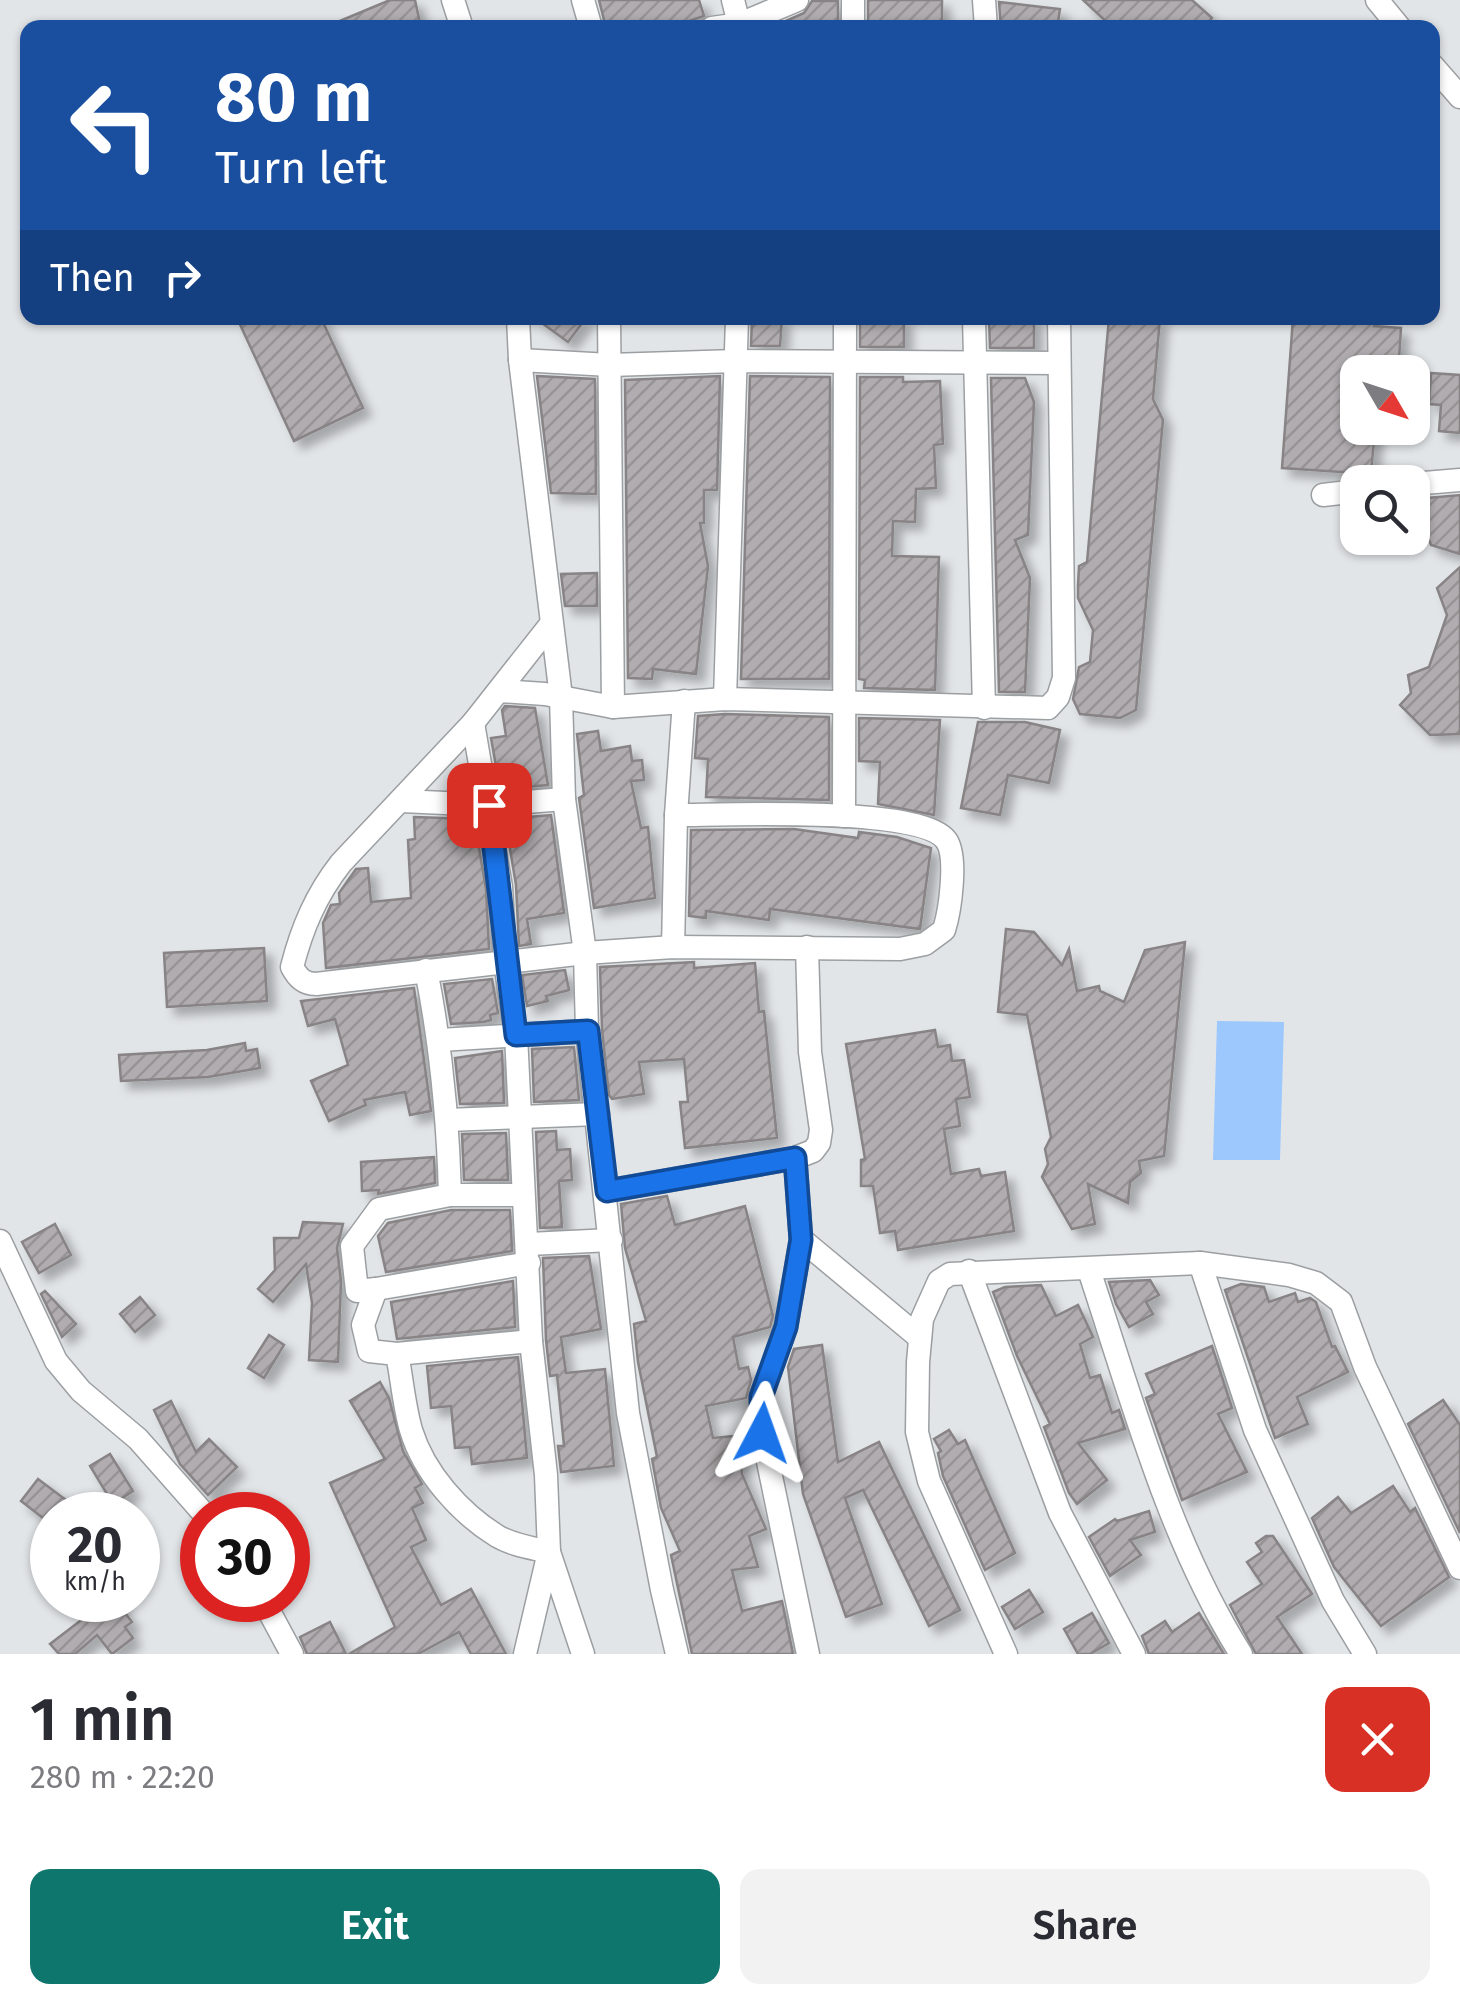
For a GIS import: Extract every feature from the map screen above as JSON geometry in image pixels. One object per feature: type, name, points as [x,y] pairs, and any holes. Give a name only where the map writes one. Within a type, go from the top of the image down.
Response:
[{"type":"street","points":[[753,20],[796,0]]},
{"type":"street","points":[[1377,0],[1393,20]]},
{"type":"street","points":[[1440,74],[1460,98]]},
{"type":"street","points":[[518,325],[561,697],[564,799],[585,953],[588,1031],[628,1413],[678,1654]]},
{"type":"street","points":[[610,325],[613,707]]},
{"type":"street","points":[[724,699],[737,325]]},
{"type":"street","points":[[844,816],[846,325]]},
{"type":"street","points":[[974,325],[984,708]]},
{"type":"street","points":[[498,691],[613,707],[724,699],[1044,710],[1062,688],[1059,325]]},
{"type":"street","points":[[520,360],[610,365],[736,361],[1057,362]]},
{"type":"street","points":[[1430,482],[1460,480]]},
{"type":"street","points":[[1323,495],[1340,493]]},
{"type":"street","points":[[552,624],[473,723],[322,887],[302,930],[292,967],[308,984],[673,947],[900,950],[938,937],[947,922],[953,858],[948,842],[918,824],[844,816],[676,815]]},
{"type":"street","points":[[673,947],[684,702]]},
{"type":"street","points":[[473,723],[501,886],[505,962],[516,1035],[521,1195],[529,1254],[531,1341],[546,1475],[549,1552],[525,1654]]},
{"type":"street","points":[[402,801],[489,805],[564,799]]},
{"type":"street","points":[[607,1191],[795,1158],[813,1151],[820,1143],[810,1052],[807,947]]},
{"type":"street","points":[[426,970],[440,1040],[450,1194]]},
{"type":"street","points":[[440,1040],[588,1031]]},
{"type":"street","points":[[448,1120],[598,1114]]},
{"type":"street","points":[[795,1158],[801,1240],[786,1327],[761,1397],[761,1411],[763,1448],[808,1654]]},
{"type":"street","points":[[521,1195],[450,1194],[380,1209],[355,1240],[357,1291],[611,1240]]},
{"type":"street","points":[[801,1240],[920,1338]]},
{"type":"street","points":[[0,1241],[56,1361],[81,1391],[138,1439],[184,1492]]},
{"type":"street","points":[[1006,1654],[929,1481],[917,1432],[920,1338],[925,1308],[939,1280],[970,1270],[1089,1270],[1200,1263],[1289,1274],[1316,1283],[1341,1302],[1365,1367],[1460,1568]]},
{"type":"street","points":[[1200,1263],[1255,1430],[1334,1601],[1365,1654]]},
{"type":"street","points":[[970,1270],[1060,1513],[1134,1654]]},
{"type":"street","points":[[1089,1270],[1168,1506],[1224,1627],[1241,1654]]},
{"type":"street","points":[[376,1289],[363,1325],[368,1351],[397,1354],[531,1341]]},
{"type":"street","points":[[397,1354],[412,1432],[431,1473],[469,1514],[500,1538],[549,1552]]},
{"type":"street","points":[[549,1552],[583,1654]]},
{"type":"street","points":[[275,1622],[292,1654]]},
{"type":"shaded area","points":[[1217,1021],[1284,1022],[1280,1160],[1213,1160]]},
{"type":"building","points":[[390,0],[415,0],[419,20],[342,20]]},
{"type":"building","points":[[599,0],[699,0],[704,16],[692,20],[604,20]]},
{"type":"building","points":[[868,0],[942,0],[942,20],[868,20]]},
{"type":"building","points":[[1083,0],[1192,0],[1212,18],[1210,20],[1104,20]]},
{"type":"building","points":[[812,1],[838,1],[838,20],[788,20],[804,13]]},
{"type":"building","points":[[999,2],[1060,9],[1058,20],[1000,20]]},
{"type":"building","points":[[240,325],[324,325],[363,408],[294,441]]},
{"type":"building","points":[[545,325],[581,325],[568,342]]},
{"type":"building","points":[[752,325],[782,325],[780,346],[751,346]]},
{"type":"building","points":[[860,325],[904,325],[904,347],[860,347]]},
{"type":"building","points":[[989,325],[1034,325],[1034,348],[990,348]]},
{"type":"building","points":[[1108,325],[1159,325],[1153,399],[1163,420],[1136,710],[1120,718],[1080,714],[1073,699],[1079,667],[1090,662],[1093,630],[1078,598],[1079,566],[1087,562]]},
{"type":"building","points":[[1292,325],[1401,328],[1399,355],[1340,355],[1340,445],[1374,445],[1372,465],[1340,465],[1340,472],[1282,468]]},
{"type":"building","points":[[1431,373],[1460,375],[1460,433],[1439,431],[1441,405],[1430,404]]},
{"type":"building","points":[[537,376],[595,379],[596,494],[551,493]]},
{"type":"building","points":[[720,376],[717,490],[704,490],[704,523],[700,523],[708,566],[696,674],[653,669],[652,679],[628,678],[625,380]]},
{"type":"building","points":[[750,376],[830,377],[829,679],[741,679]]},
{"type":"building","points":[[860,377],[940,381],[943,444],[934,445],[936,488],[916,489],[915,522],[893,521],[892,556],[939,557],[935,690],[864,688],[865,680],[859,679]]},
{"type":"building","points":[[991,378],[1025,378],[1034,402],[1028,535],[1015,540],[1030,578],[1025,692],[999,692]]},
{"type":"building","points":[[1460,495],[1460,554],[1431,545],[1430,498]]},
{"type":"building","points":[[1460,567],[1460,734],[1430,735],[1400,705],[1411,693],[1408,675],[1429,667],[1447,615],[1437,588]]},
{"type":"building","points":[[597,573],[597,606],[565,606],[561,574]]},
{"type":"building","points":[[505,706],[535,708],[548,785],[500,789],[491,738],[506,736],[502,710]]},
{"type":"building","points":[[698,716],[829,717],[829,800],[706,797],[708,759],[695,758]]},
{"type":"building","points":[[859,718],[940,720],[934,815],[878,804],[880,762],[859,761]]},
{"type":"building","points":[[978,722],[1025,722],[1060,730],[1049,783],[1008,775],[1000,815],[961,808]]},
{"type":"building","points":[[598,731],[601,751],[630,746],[632,761],[642,760],[644,780],[631,781],[641,828],[648,827],[655,898],[594,908],[579,798],[584,795],[577,734]]},
{"type":"building","points":[[551,815],[564,913],[527,919],[531,944],[519,946],[516,885],[505,819]]},
{"type":"building","points":[[414,817],[474,819],[486,889],[489,949],[326,968],[323,923],[331,905],[340,904],[339,893],[356,869],[368,868],[371,902],[411,898],[408,840],[415,839]]},
{"type":"building","points":[[794,829],[858,838],[859,832],[897,837],[931,848],[920,929],[770,909],[769,920],[706,911],[706,918],[689,916],[691,830]]},
{"type":"building","points":[[1006,929],[1034,932],[1062,965],[1069,949],[1077,991],[1099,986],[1100,991],[1124,1002],[1145,950],[1185,942],[1164,1156],[1139,1161],[1141,1173],[1130,1182],[1128,1203],[1088,1184],[1095,1224],[1072,1229],[1042,1177],[1048,1164],[1045,1149],[1051,1137],[1027,1015],[998,1012]]},
{"type":"building","points":[[264,948],[267,1001],[167,1007],[164,953]]},
{"type":"building","points":[[694,962],[694,968],[755,963],[777,1138],[685,1148],[680,1102],[688,1102],[684,1059],[639,1062],[644,1094],[612,1099],[609,1095],[600,967]]},
{"type":"building","points":[[565,970],[569,990],[527,1006],[522,975]]},
{"type":"building","points":[[492,979],[498,1013],[483,1022],[451,1024],[444,984]]},
{"type":"building","points":[[414,988],[431,1111],[410,1115],[405,1092],[364,1100],[366,1105],[329,1121],[311,1081],[348,1065],[335,1019],[308,1026],[301,1001]]},
{"type":"building","points":[[935,1030],[938,1047],[950,1045],[952,1061],[964,1060],[970,1097],[956,1099],[960,1126],[944,1129],[951,1174],[979,1169],[981,1176],[1005,1172],[1014,1231],[898,1250],[895,1231],[880,1233],[873,1186],[861,1186],[861,1160],[865,1159],[846,1044]]},
{"type":"building","points":[[245,1043],[246,1051],[257,1049],[260,1068],[208,1077],[121,1081],[119,1055],[207,1050]]},
{"type":"building","points":[[574,1047],[579,1100],[534,1102],[532,1049]]},
{"type":"building","points":[[502,1051],[504,1103],[460,1104],[455,1058]]},
{"type":"building","points":[[556,1131],[557,1150],[570,1149],[572,1180],[559,1181],[562,1227],[540,1228],[536,1132]]},
{"type":"building","points":[[506,1133],[508,1180],[464,1180],[462,1134]]},
{"type":"building","points":[[434,1157],[435,1183],[378,1194],[379,1190],[362,1191],[361,1162]]},
{"type":"building","points":[[667,1196],[675,1225],[745,1206],[773,1316],[770,1327],[733,1337],[739,1369],[748,1367],[751,1380],[746,1398],[706,1406],[713,1438],[733,1436],[742,1474],[766,1529],[749,1536],[758,1567],[732,1570],[742,1611],[782,1601],[793,1654],[692,1654],[671,1555],[680,1551],[661,1508],[652,1459],[657,1457],[634,1324],[646,1321],[625,1248],[621,1204]]},
{"type":"building","points":[[451,1210],[510,1210],[512,1251],[386,1272],[378,1236],[388,1223]]},
{"type":"building","points":[[303,1222],[343,1224],[337,1248],[341,1281],[338,1362],[309,1360],[312,1303],[306,1264],[273,1302],[258,1289],[275,1270],[274,1238],[299,1238]]},
{"type":"building","points":[[55,1224],[71,1255],[39,1273],[22,1242]]},
{"type":"building","points":[[589,1256],[601,1329],[561,1337],[566,1373],[605,1369],[614,1466],[561,1472],[558,1446],[564,1446],[557,1375],[550,1376],[543,1258]]},
{"type":"building","points":[[1150,1280],[1159,1295],[1146,1302],[1153,1314],[1129,1327],[1109,1282]]},
{"type":"building","points":[[513,1281],[515,1327],[397,1339],[391,1302]]},
{"type":"building","points":[[1241,1284],[1264,1287],[1269,1302],[1295,1293],[1298,1302],[1310,1298],[1316,1302],[1332,1347],[1335,1346],[1348,1372],[1297,1397],[1308,1424],[1275,1438],[1225,1290]]},
{"type":"building","points":[[1041,1285],[1056,1316],[1078,1305],[1093,1337],[1080,1344],[1090,1378],[1100,1375],[1112,1413],[1119,1410],[1125,1429],[1078,1443],[1107,1480],[1077,1504],[1069,1493],[1044,1427],[1050,1424],[1017,1356],[993,1292],[1005,1287]]},
{"type":"building","points":[[45,1291],[76,1324],[62,1337],[41,1294]]},
{"type":"building","points":[[140,1297],[155,1315],[135,1332],[120,1314]]},
{"type":"building","points":[[269,1335],[284,1345],[264,1378],[248,1368]]},
{"type":"building","points":[[822,1345],[838,1462],[879,1442],[960,1610],[929,1626],[863,1490],[845,1498],[882,1604],[846,1617],[803,1494],[788,1367],[794,1349]]},
{"type":"building","points":[[1212,1346],[1232,1408],[1218,1414],[1247,1472],[1182,1500],[1146,1398],[1155,1394],[1146,1374]]},
{"type":"building","points":[[518,1357],[527,1458],[472,1464],[470,1447],[455,1448],[451,1406],[431,1408],[427,1366]]},
{"type":"building","points":[[380,1382],[389,1398],[403,1451],[422,1484],[415,1488],[423,1503],[412,1508],[426,1540],[411,1547],[441,1605],[471,1589],[506,1654],[471,1654],[459,1632],[418,1654],[349,1654],[395,1627],[330,1483],[385,1459],[350,1401]]},
{"type":"building","points":[[1443,1400],[1460,1425],[1460,1533],[1408,1424]]},
{"type":"building","points":[[171,1401],[196,1452],[209,1439],[237,1467],[211,1492],[205,1492],[180,1464],[154,1410]]},
{"type":"building","points":[[949,1430],[958,1444],[965,1440],[1015,1553],[985,1570],[943,1476],[938,1453],[941,1451],[934,1439]]},
{"type":"building","points":[[110,1454],[133,1491],[106,1492],[90,1466]]},
{"type":"building","points":[[38,1479],[55,1492],[30,1492],[30,1508],[21,1501]]},
{"type":"building","points":[[1393,1486],[1410,1512],[1415,1508],[1449,1577],[1381,1626],[1334,1567],[1312,1518],[1338,1497],[1351,1513]]},
{"type":"building","points":[[1149,1511],[1155,1532],[1130,1540],[1141,1555],[1110,1576],[1089,1537],[1115,1519]]},
{"type":"building","points":[[1273,1536],[1312,1594],[1277,1617],[1302,1654],[1256,1654],[1230,1605],[1262,1584],[1247,1562],[1262,1552],[1256,1543]]},
{"type":"building","points":[[1029,1590],[1043,1612],[1015,1629],[1002,1607]]},
{"type":"building","points":[[1092,1613],[1109,1643],[1090,1654],[1078,1654],[1064,1629]]},
{"type":"building","points":[[1199,1613],[1224,1654],[1149,1654],[1142,1636],[1165,1621],[1172,1632]]},
{"type":"building","points":[[79,1622],[132,1622],[125,1627],[133,1638],[112,1654],[97,1635],[75,1654],[59,1654],[50,1644]]},
{"type":"building","points":[[330,1622],[346,1654],[307,1654],[300,1637]]},
{"type":"route","points":[[489,805],[516,1035],[588,1031],[607,1191],[795,1158],[801,1240],[786,1327],[761,1397],[762,1433]]}]
